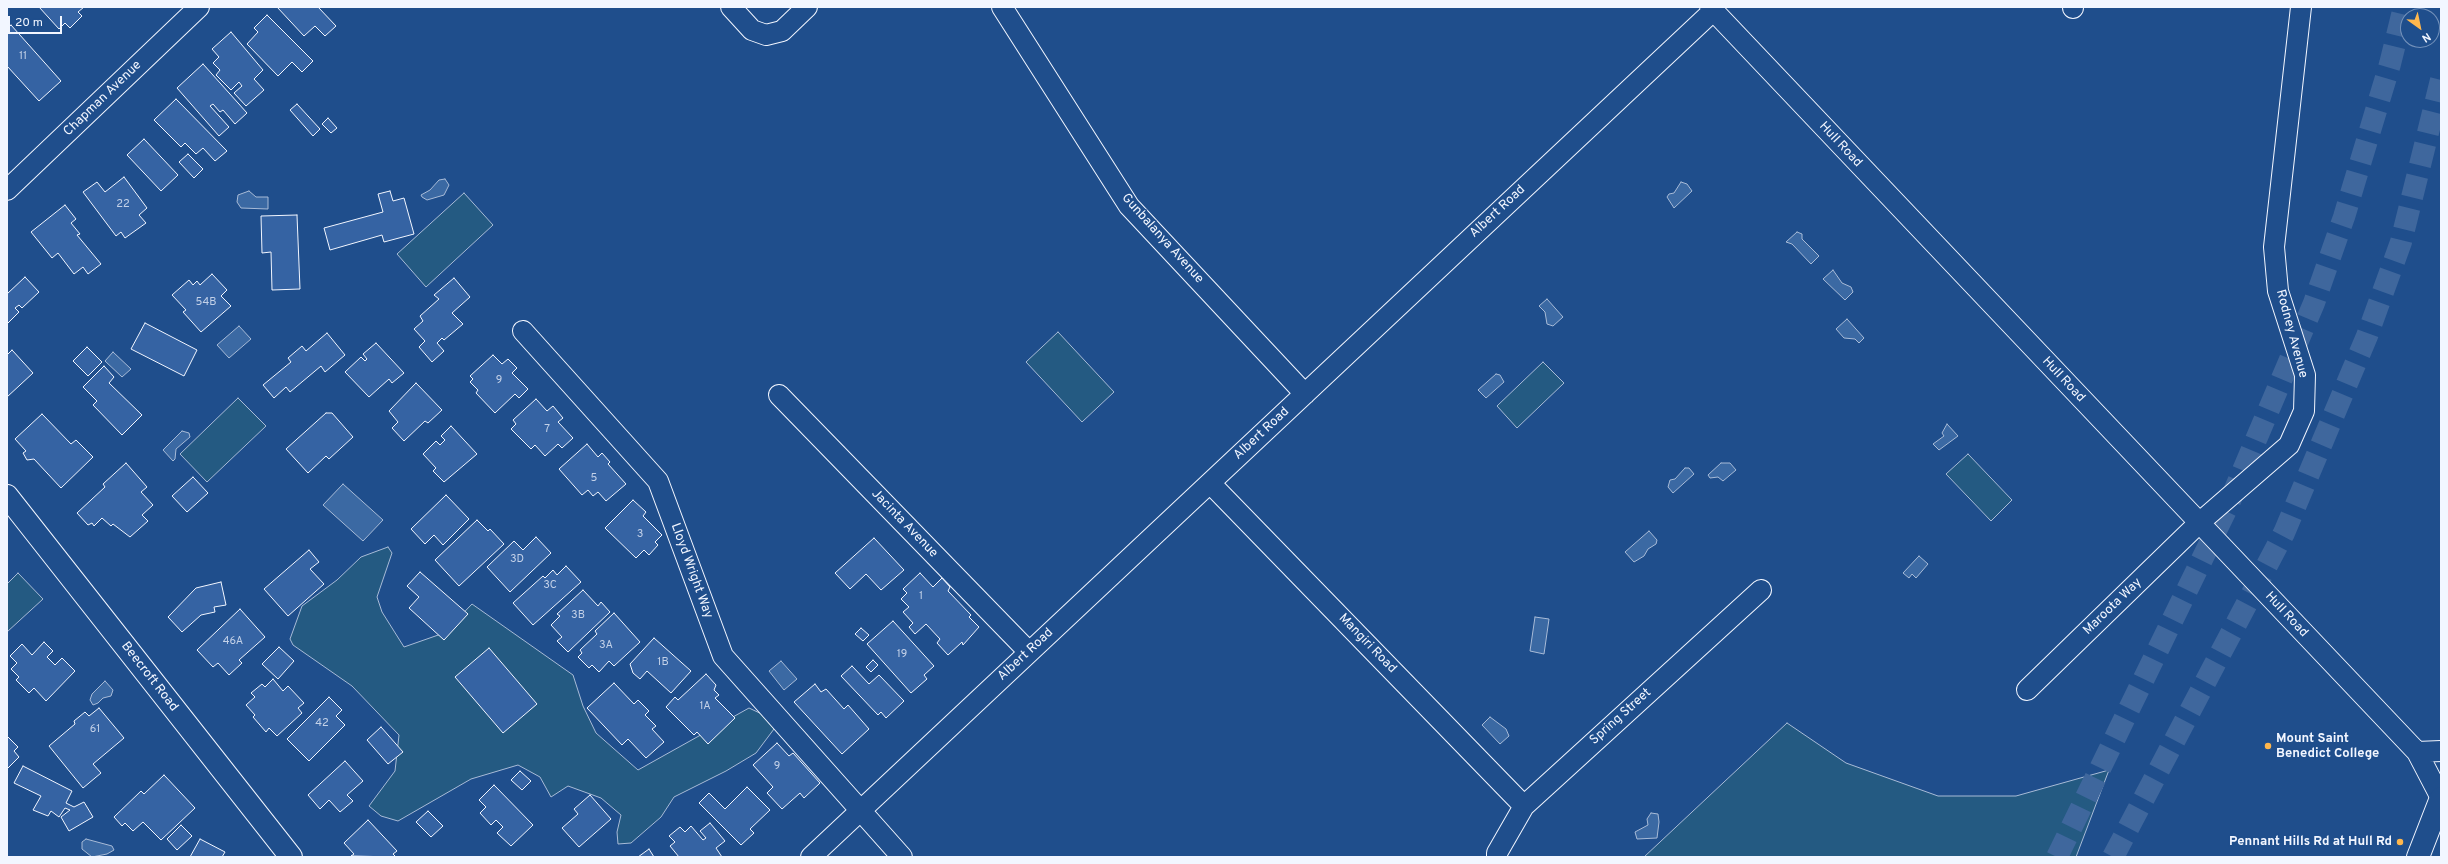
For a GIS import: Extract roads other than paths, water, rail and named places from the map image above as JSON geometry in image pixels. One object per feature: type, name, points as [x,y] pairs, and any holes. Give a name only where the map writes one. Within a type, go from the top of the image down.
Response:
[{"type":"main road","name":"Beecroft Road","points":[[7,496],[291,857]]},
{"type":"main road","points":[[2418,857],[2441,798]]},
{"type":"street","name":"Chapman Avenue","points":[[7,190],[199,7]]},
{"type":"street","points":[[731,7],[752,30],[766,35],[782,31],[807,7]]},
{"type":"street","name":"Gunbalanya Avenue","points":[[1002,7],[1129,206],[1305,394]]},
{"type":"street","name":"Rodney Avenue","points":[[2199,523],[2290,445],[2304,411],[2305,375],[2278,292],[2274,247],[2301,7]]},
{"type":"street","name":"Albert Road","points":[[811,857],[1305,394],[1711,9]]},
{"type":"street","name":"Hull Road","points":[[1711,9],[2417,752],[2441,798]]},
{"type":"street","name":"Lloyd Wright Way","points":[[523,331],[658,481],[723,656],[902,857]]},
{"type":"street","name":"Jacinta Avenue","points":[[779,395],[1029,652]]},
{"type":"street","name":"Mangiri Road","points":[[1210,483],[1524,806]]},
{"type":"street","name":"Maroota Way","points":[[2027,690],[2199,523]]},
{"type":"street","name":"Spring Street","points":[[1497,857],[1497,853],[1524,806],[1761,590]]},
{"type":"street","points":[[2417,752],[2441,751]]},
{"type":"tunnel","points":[[2057,857],[2227,508],[2314,303],[2344,217],[2390,64],[2404,7]]},
{"type":"tunnel","points":[[2113,857],[2284,533],[2367,336],[2401,242],[2441,80]]},
{"type":"place","name":"Mount Saint Benedict College","points":[[2268,746]]},
{"type":"place","name":"Pennant Hills Rd at Hull Rd","points":[[2400,842]]}]
